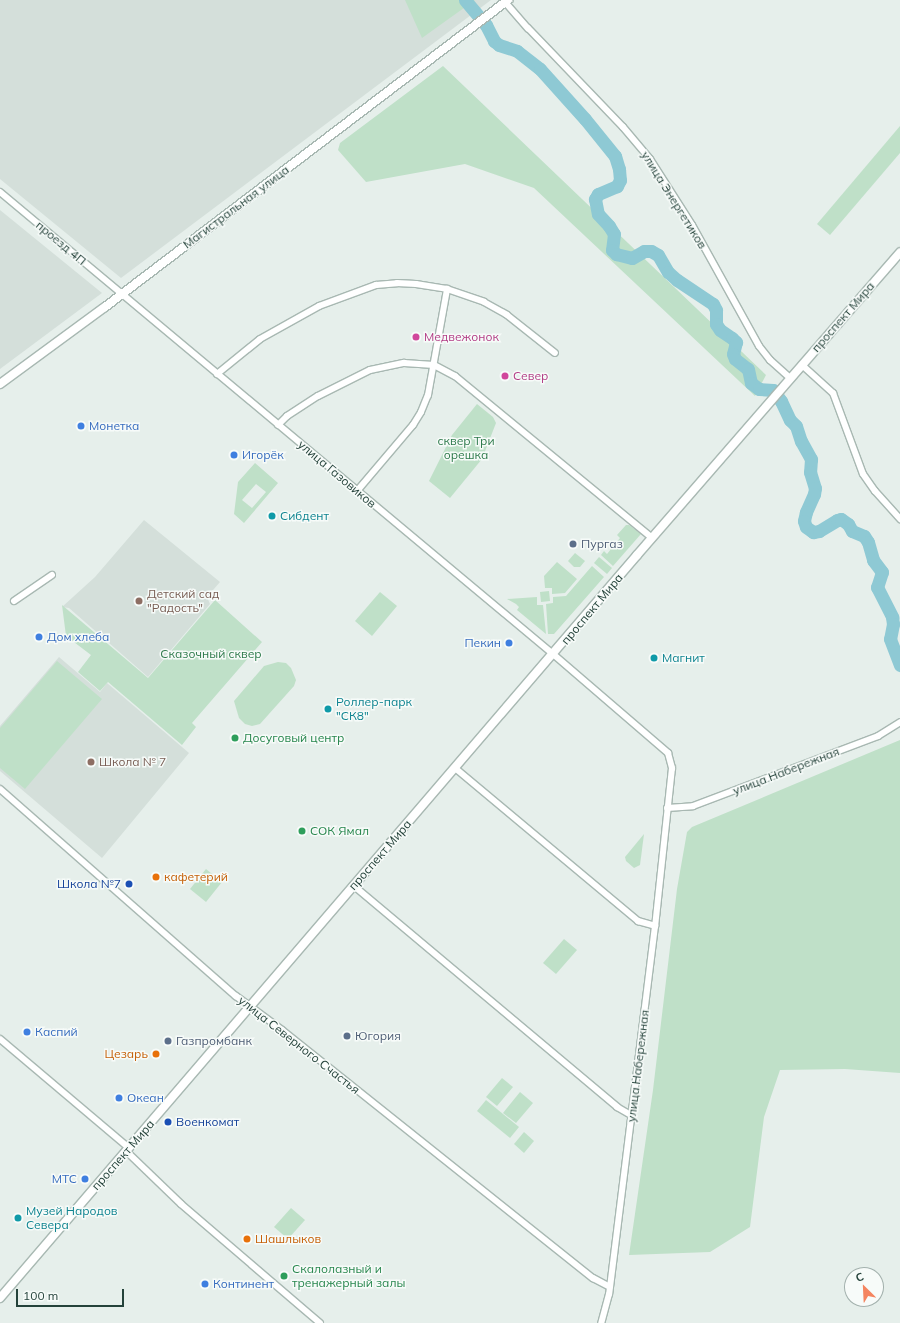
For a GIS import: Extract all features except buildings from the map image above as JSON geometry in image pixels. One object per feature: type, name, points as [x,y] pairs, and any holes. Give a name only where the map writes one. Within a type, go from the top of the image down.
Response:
[{"type":"main road","name":"Магистральная улица","points":[[0,384],[507,1]]},
{"type":"main road","name":"проспект Мира","points":[[0,1298],[652,538],[900,252]]},
{"type":"street","name":"улица Энергетиков","points":[[507,1],[533,34],[624,127],[646,154],[692,225],[760,346],[788,380]]},
{"type":"street","name":"проезд 4П","points":[[0,192],[121,294]]},
{"type":"street","points":[[217,374],[229,362],[266,335],[319,306],[348,294],[376,286],[397,283],[416,284],[447,289],[467,295],[498,309],[555,353]]},
{"type":"street","points":[[357,491],[413,425],[428,395],[447,289]]},
{"type":"street","name":"улица Газовиков","points":[[121,294],[553,654]]},
{"type":"street","points":[[278,424],[287,416],[318,396],[370,370],[404,363],[434,365],[455,376],[652,538]]},
{"type":"street","points":[[802,365],[833,393],[863,474],[875,492],[900,519]]},
{"type":"street","points":[[14,601],[52,575]]},
{"type":"street","name":"улица Набережная","points":[[553,654],[668,754],[672,768],[655,926],[610,1287],[601,1323]]},
{"type":"street","name":"улица Набережная","points":[[667,808],[693,806],[878,736],[900,722]]},
{"type":"street","points":[[455,768],[636,920],[647,925],[655,926]]},
{"type":"street","name":"улица Северного Счастья","points":[[1,791],[224,986],[594,1278],[610,1287]]},
{"type":"street","points":[[354,886],[617,1107],[632,1115]]},
{"type":"street","points":[[0,1039],[128,1150],[181,1204],[320,1323]]},
{"type":"shaded area","points":[[0,0],[491,0],[121,278],[0,179]]},
{"type":"shaded area","points":[[0,210],[102,293],[0,369]]},
{"type":"shaded area","name":"Детский сад \"Радость\"","points":[[144,520],[220,582],[207,597],[210,604],[148,677],[69,608],[62,607],[95,577]]},
{"type":"shaded area","name":"Школа № 7","points":[[59,657],[100,692],[107,683],[189,753],[102,858],[0,771],[0,726]]},
{"type":"green space","points":[[405,0],[475,0],[422,38]]},
{"type":"green space","points":[[443,66],[766,375],[755,396],[534,188],[465,164],[366,182],[338,150],[340,143]]},
{"type":"green space","points":[[900,126],[900,153],[830,235],[817,224]]},
{"type":"green space","name":"сквер Три орешка","points":[[477,404],[493,417],[496,423],[482,459],[450,498],[429,481],[452,435]]},
{"type":"green space","points":[[255,463],[278,483],[244,523],[234,514],[238,482]],"holes":[[[256,484],[266,492],[252,508],[242,500]]]},
{"type":"green space","points":[[626,525],[629,525],[641,534],[613,566],[601,555],[604,551],[607,554],[620,538],[617,535]]},
{"type":"green space","points":[[575,553],[585,561],[580,567],[574,567],[568,561]]},
{"type":"green space","points":[[599,557],[612,568],[607,574],[594,563]]},
{"type":"green space","points":[[557,562],[577,579],[565,593],[552,594],[552,588],[545,588],[544,576]]},
{"type":"green space","points":[[592,566],[604,577],[554,634],[548,634],[546,604],[553,603],[553,597],[566,596]]},
{"type":"green space","points":[[549,591],[550,601],[541,602],[540,592]]},
{"type":"green space","points":[[380,592],[397,606],[372,636],[355,621]]},
{"type":"green space","points":[[537,597],[537,605],[543,605],[546,634],[517,610],[519,607],[516,604],[507,599]]},
{"type":"green space","name":"Сказочный сквер","points":[[215,600],[262,642],[192,723],[196,727],[182,745],[108,682],[100,691],[78,672],[91,655],[66,636],[62,605],[148,678]]},
{"type":"green space","points":[[57,661],[102,699],[25,789],[0,768],[0,728]]},
{"type":"green space","points":[[278,662],[286,663],[291,668],[296,680],[294,686],[260,724],[252,726],[245,724],[239,718],[234,701],[264,666]]},
{"type":"green space","points":[[900,740],[900,1073],[845,1069],[780,1070],[764,1117],[750,1227],[710,1252],[629,1255],[653,1090],[677,889],[687,832],[692,827]]},
{"type":"green space","points":[[644,834],[640,865],[634,868],[626,861],[625,857]]},
{"type":"green space","points":[[206,869],[222,882],[206,902],[190,889]]},
{"type":"green space","points":[[564,939],[577,950],[556,974],[543,963]]},
{"type":"green space","points":[[502,1078],[513,1087],[497,1106],[486,1097]]},
{"type":"green space","points":[[520,1092],[533,1103],[516,1123],[503,1113]]},
{"type":"green space","points":[[486,1100],[519,1127],[510,1138],[477,1111]]},
{"type":"green space","points":[[524,1132],[534,1141],[524,1153],[514,1144]]},
{"type":"green space","points":[[291,1208],[305,1220],[288,1239],[274,1227]]},
{"type":"waterway","points":[[465,0],[486,25],[494,41],[499,45],[517,51],[540,69],[585,119],[615,156],[619,169],[620,180],[617,186],[598,194],[595,199],[598,214],[614,234],[612,250],[616,254],[632,258],[644,251],[651,251],[658,255],[668,272],[677,280],[713,304],[716,310],[716,324],[720,330],[736,342],[733,354],[735,359],[748,369],[751,383],[759,389],[773,390],[781,401],[790,420],[796,426],[801,441],[811,459],[810,472],[815,488],[806,512],[804,521],[806,527],[813,532],[819,531],[841,519],[848,524],[852,531],[864,536],[868,542],[873,560],[882,572],[877,587],[892,617],[893,624],[890,639],[900,665]]},
{"type":"place","name":"Медвежонок","points":[[416,337]]},
{"type":"place","name":"Север","points":[[505,376]]},
{"type":"place","name":"Монетка","points":[[81,426]]},
{"type":"place","name":"Игорёк","points":[[234,455]]},
{"type":"place","name":"Сибдент","points":[[272,516]]},
{"type":"place","name":"Пургаз","points":[[573,544]]},
{"type":"place","name":"Детский сад \"Радость\"","points":[[139,601]]},
{"type":"place","name":"Дом хлеба","points":[[39,637]]},
{"type":"place","name":"Пекин","points":[[509,643]]},
{"type":"place","name":"Магнит","points":[[654,658]]},
{"type":"place","name":"Роллер-парк \"СК8\"","points":[[328,709]]},
{"type":"place","name":"Досуговый центр","points":[[235,738]]},
{"type":"place","name":"Школа № 7","points":[[91,762]]},
{"type":"place","name":"СОК Ямал","points":[[302,831]]},
{"type":"place","name":"кафетерий","points":[[156,877]]},
{"type":"place","name":"Школа №7","points":[[129,884]]},
{"type":"place","name":"Каспий","points":[[27,1032]]},
{"type":"place","name":"Югория","points":[[347,1036]]},
{"type":"place","name":"Газпромбанк","points":[[168,1041]]},
{"type":"place","name":"Цезарь","points":[[156,1054]]},
{"type":"place","name":"Океан","points":[[119,1098]]},
{"type":"place","name":"Военкомат","points":[[168,1122]]},
{"type":"place","name":"МТС","points":[[85,1179]]},
{"type":"place","name":"Музей Народов Севера","points":[[18,1218]]},
{"type":"place","name":"Шашлыков","points":[[247,1239]]},
{"type":"place","name":"Скалолазный и тренажерный залы","points":[[284,1276]]},
{"type":"place","name":"Континент","points":[[205,1284]]}]
